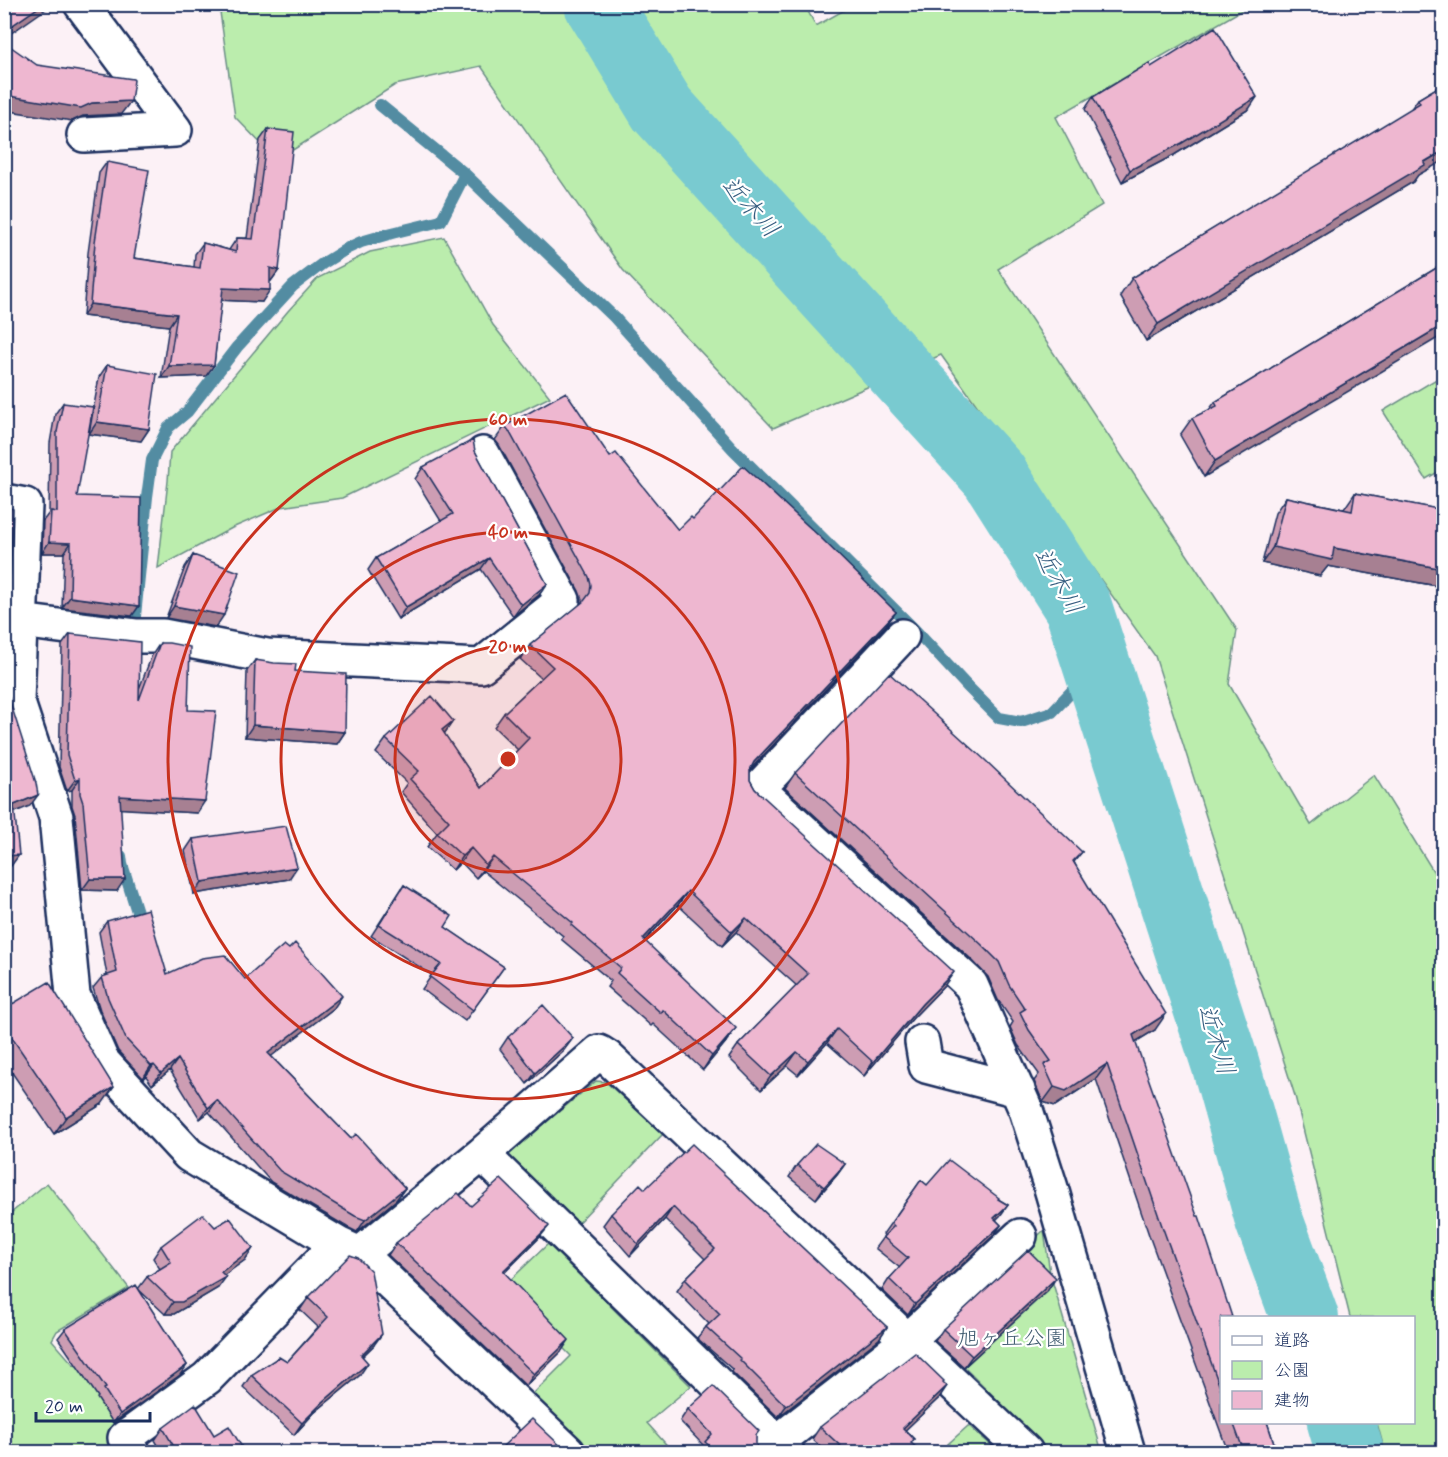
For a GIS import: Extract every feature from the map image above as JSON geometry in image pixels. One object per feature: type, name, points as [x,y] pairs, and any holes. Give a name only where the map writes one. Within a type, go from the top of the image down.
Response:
[{"type":"street","points":[[81,4],[175,130],[84,135]]},
{"type":"street","points":[[20,621],[132,636],[164,636],[267,656],[480,666],[563,600],[483,454]]},
{"type":"street","points":[[4,501],[25,506],[17,700],[56,817],[73,995],[102,1060],[189,1155],[349,1249],[568,1452]]},
{"type":"street","points":[[902,636],[758,789],[971,986],[1026,1110],[1128,1452]]},
{"type":"street","points":[[922,1042],[926,1066],[1018,1090]]},
{"type":"street","points":[[133,1452],[125,1438],[207,1378],[349,1249],[482,1154],[598,1053],[607,1057],[1026,1452]]},
{"type":"street","points":[[482,1154],[777,1449],[907,1341],[1020,1236]]},
{"type":"green space","points":[[804,4],[816,26],[855,4],[1251,5],[1056,117],[1102,205],[998,269],[1237,630],[1229,684],[1311,825],[1374,775],[1443,887],[1443,1452],[1385,1452],[1377,1424],[1415,1424],[1415,1316],[1350,1316],[1295,1096],[1155,656],[941,355],[773,428],[623,270],[481,66],[395,85],[277,160],[235,117],[219,5]]},
{"type":"green space","points":[[444,237],[493,325],[550,397],[342,498],[281,507],[232,528],[158,568],[170,452],[288,311],[318,278],[370,252]]},
{"type":"green space","points":[[1443,375],[1443,469],[1426,479],[1383,411]]},
{"type":"green space","points":[[596,1081],[606,1082],[663,1134],[571,1230],[509,1165],[509,1153]]},
{"type":"green space","points":[[47,1183],[129,1288],[57,1331],[52,1340],[73,1364],[101,1380],[133,1422],[108,1433],[120,1452],[5,1452],[5,1218]]},
{"type":"green space","name":"旭ヶ丘公園","points":[[1044,1230],[1050,1273],[1102,1452],[1049,1452],[934,1336]]},
{"type":"green space","points":[[548,1244],[691,1386],[647,1423],[673,1452],[580,1452],[526,1401],[571,1356],[503,1287]]},
{"type":"green space","points":[[969,1426],[999,1452],[939,1452]]},
{"type":"building","points":[[4,4],[43,4],[4,31]]},
{"type":"building","points":[[1215,27],[1257,97],[1182,143],[1130,170],[1093,97],[1149,63],[1151,67]]},
{"type":"building","points":[[4,42],[37,65],[133,79],[131,101],[92,103],[81,108],[4,95]]},
{"type":"building","points":[[1443,84],[1443,151],[1424,162],[1425,165],[1158,324],[1132,278],[1420,103],[1418,99]]},
{"type":"building","points":[[268,129],[294,132],[279,270],[270,268],[270,290],[223,288],[214,365],[169,366],[177,314],[90,304],[95,242],[107,162],[149,170],[134,258],[200,268],[203,243],[236,252],[237,238],[253,239]]},
{"type":"building","points":[[1443,264],[1443,325],[1215,461],[1192,418],[1217,406],[1215,402]]},
{"type":"building","points":[[107,365],[157,374],[149,429],[97,422]]},
{"type":"building","points":[[566,392],[610,457],[616,453],[678,530],[691,517],[693,519],[743,466],[896,612],[754,762],[750,770],[750,780],[755,789],[954,972],[922,1004],[873,1062],[837,1029],[808,1061],[797,1052],[771,1076],[738,1045],[808,974],[746,918],[732,932],[688,891],[643,939],[736,1028],[712,1056],[663,1010],[661,1013],[617,973],[621,968],[571,925],[573,923],[493,857],[486,865],[471,848],[462,856],[437,833],[449,821],[410,779],[419,771],[386,739],[432,696],[453,721],[442,730],[481,788],[529,738],[504,713],[553,667],[530,645],[584,601],[590,593],[591,585],[589,577],[505,426]]},
{"type":"building","points":[[63,403],[93,407],[77,496],[141,498],[139,606],[70,597],[71,543],[49,542],[51,511],[57,512],[57,432]]},
{"type":"building","points":[[473,440],[475,451],[547,584],[521,605],[489,558],[406,607],[376,558],[453,514],[423,467]]},
{"type":"building","points":[[1355,493],[1443,510],[1443,569],[1334,548],[1332,560],[1273,547],[1286,497],[1352,511]]},
{"type":"building","points":[[4,506],[13,509],[6,689],[38,795],[14,805],[19,855],[4,856]]},
{"type":"building","points":[[193,555],[239,572],[224,615],[174,606]]},
{"type":"building","points":[[70,634],[140,642],[139,700],[160,643],[190,647],[188,710],[216,711],[205,801],[120,796],[125,879],[90,879],[80,778],[75,780],[67,755]]},
{"type":"building","points":[[255,660],[296,664],[295,671],[346,674],[345,732],[253,725]]},
{"type":"building","points":[[889,673],[1082,852],[1073,861],[1166,1014],[1133,1035],[1197,1216],[1199,1216],[1232,1316],[1220,1316],[1220,1387],[1107,1064],[1066,1091],[1054,1087],[1044,1065],[1051,1061],[1029,1030],[1020,1012],[1025,1009],[1009,985],[999,962],[795,773]]},
{"type":"building","points":[[286,826],[297,867],[202,882],[193,839]]},
{"type":"building","points":[[404,885],[452,916],[445,927],[504,967],[473,1010],[430,977],[441,964],[379,925]]},
{"type":"building","points":[[148,909],[167,974],[202,958],[225,955],[245,979],[284,945],[289,949],[295,943],[342,996],[268,1053],[351,1139],[356,1134],[405,1188],[365,1220],[355,1216],[280,1171],[217,1100],[208,1108],[178,1059],[161,1073],[154,1065],[151,1066],[126,1039],[108,998],[102,977],[117,972],[107,921]]},
{"type":"building","points":[[49,982],[114,1087],[66,1117],[4,1026],[4,1009]]},
{"type":"building","points":[[543,1005],[573,1038],[535,1073],[508,1037]]},
{"type":"building","points":[[692,1144],[887,1327],[786,1406],[741,1359],[706,1327],[720,1314],[685,1279],[715,1249],[673,1207],[638,1244],[611,1214],[640,1184],[645,1189]]},
{"type":"building","points":[[816,1144],[845,1164],[824,1187],[797,1165]]},
{"type":"building","points":[[949,1160],[1008,1205],[994,1218],[1001,1225],[915,1304],[889,1279],[908,1258],[883,1237],[894,1226],[891,1223],[921,1180],[927,1185]]},
{"type":"building","points":[[501,1179],[549,1226],[503,1271],[569,1340],[534,1374],[396,1243],[458,1193],[471,1206]]},
{"type":"building","points":[[203,1214],[215,1227],[230,1218],[253,1248],[221,1272],[226,1277],[182,1302],[173,1302],[147,1277],[171,1262],[161,1246]]},
{"type":"building","points":[[1028,1250],[1056,1278],[972,1356],[943,1329]]},
{"type":"building","points":[[350,1255],[358,1258],[371,1271],[382,1334],[361,1355],[368,1363],[302,1423],[251,1375],[279,1357],[287,1362],[328,1317],[308,1298]]},
{"type":"building","points":[[136,1285],[187,1365],[120,1414],[104,1389],[106,1388],[65,1329]]},
{"type":"building","points":[[915,1353],[947,1386],[903,1428],[914,1439],[911,1443],[916,1447],[910,1452],[847,1452],[820,1427]]},
{"type":"building","points":[[713,1386],[759,1431],[756,1435],[758,1448],[753,1452],[717,1452],[705,1442],[712,1434],[688,1409]]},
{"type":"building","points":[[195,1404],[214,1435],[229,1426],[245,1452],[177,1452],[163,1428]]},
{"type":"building","points":[[532,1419],[567,1452],[503,1452],[501,1448]]},
{"type":"building","points":[[1234,1424],[1268,1424],[1277,1452],[1244,1452]]},
{"type":"waterway","name":"近木川","points":[[598,4],[662,109],[994,475],[1078,607],[1226,1066],[1269,1220],[1304,1316]]},
{"type":"waterway","points":[[380,105],[465,174],[614,317],[733,449],[915,630],[999,718],[1021,722],[1052,712],[1073,690],[1095,659]]},
{"type":"waterway","points":[[133,636],[152,460],[168,428],[187,412],[237,347],[293,286],[322,264],[361,242],[441,221],[465,174]]},
{"type":"waterway","points":[[121,856],[138,915]]},
{"type":"waterway","name":"近木川","points":[[1342,1424],[1350,1452]]}]
